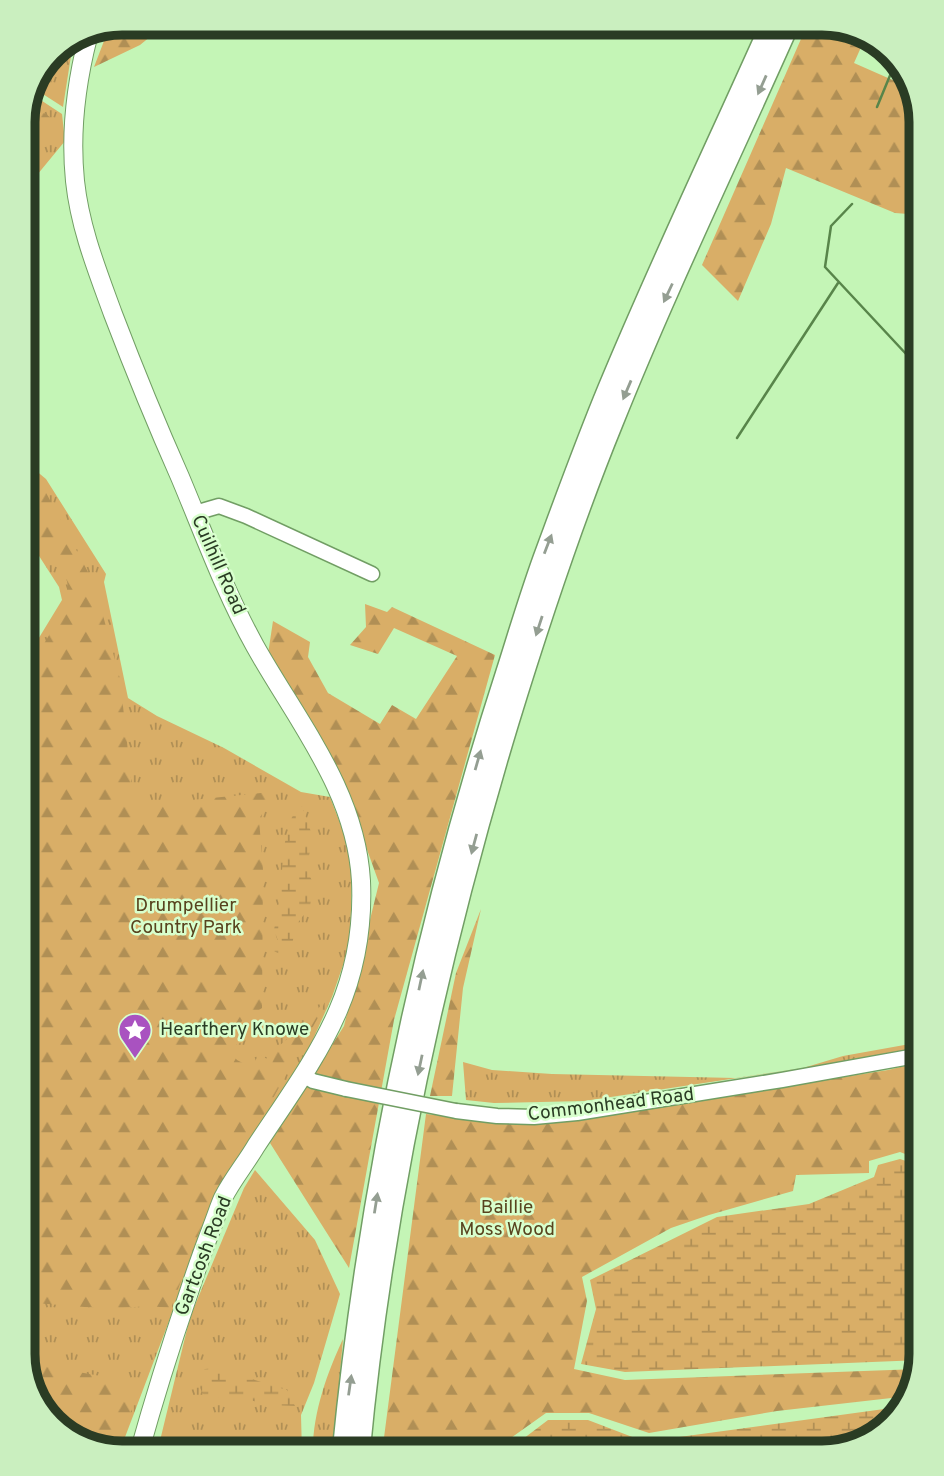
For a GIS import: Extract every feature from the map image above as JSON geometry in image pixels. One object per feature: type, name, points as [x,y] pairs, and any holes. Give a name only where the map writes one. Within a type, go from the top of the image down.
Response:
[{"type":"highway","points":[[343,1441],[380,1178],[426,956],[482,747],[544,554],[607,391],[766,35]]},
{"type":"highway","points":[[361,1441],[397,1182],[421,1060],[484,806],[552,586],[611,426],[785,35]]},
{"type":"main road","name":"Cuilhill Road","points":[[86,43],[76,93],[73,148],[82,224],[95,266],[225,585],[254,645],[330,771],[346,808],[358,852],[362,921],[354,966],[345,997],[331,1028],[303,1075]]},
{"type":"main road","name":"Gartcosh Road","points":[[143,1441],[196,1270],[223,1198],[303,1075]]},
{"type":"street","points":[[195,513],[219,506],[372,574]]},
{"type":"street","name":"Commonhead Road","points":[[303,1075],[313,1081],[346,1089],[456,1111],[522,1117],[577,1113],[909,1057]]},
{"type":"green space","points":[[152,35],[140,45],[94,67],[106,37]]},
{"type":"green space","points":[[803,35],[839,37],[862,45],[854,63],[899,83],[904,94],[909,122],[909,214],[895,213],[786,168],[771,224],[738,301],[702,265]]},
{"type":"green space","points":[[72,52],[63,107],[41,93],[50,74]]},
{"type":"green space","points":[[39,99],[62,114],[65,141],[35,177],[35,117]]},
{"type":"green space","points":[[44,113],[57,122],[35,156],[35,117]]},
{"type":"green space","name":"Drumpellier Country Park","points":[[35,470],[46,479],[106,574],[104,582],[128,698],[301,792],[330,797],[345,836],[352,874],[350,945],[332,997],[310,1046],[207,1221],[124,1441],[94,1436],[65,1419],[44,1392],[38,1376],[35,1354],[35,644],[62,600],[59,587],[35,550]]},
{"type":"green space","name":"Drumpellier Country Park","points":[[35,480],[43,487],[89,574],[101,608],[120,679],[134,806],[261,793],[274,794],[259,819],[263,870],[262,1008],[238,1024],[248,1039],[228,1049],[237,1060],[252,1068],[259,1053],[272,1063],[279,1046],[314,1016],[328,993],[320,1014],[201,1227],[171,1308],[148,1306],[109,1309],[35,1303],[35,659],[70,600],[67,581],[35,531]]},
{"type":"green space","points":[[365,604],[387,612],[392,607],[495,655],[394,1020],[349,1268],[270,1143],[344,1026],[379,883],[346,791],[268,654],[273,621],[310,642],[308,657],[328,693],[380,724],[392,705],[416,719],[457,656],[394,628],[378,654],[350,645],[366,627]]},
{"type":"green space","points":[[302,806],[312,843],[306,868],[313,883],[310,907],[299,921],[291,952],[283,956],[274,951],[280,946],[274,930],[285,842],[292,817]]},
{"type":"green space","points":[[481,909],[463,988],[452,1096],[430,1096],[456,973]]},
{"type":"green space","points":[[909,1044],[909,1051],[851,1061],[584,1101],[494,1103],[466,1100],[463,1062],[492,1070],[552,1074],[736,1078],[803,1068],[843,1056]]},
{"type":"green space","name":"Baillie Moss Wood","points":[[909,1065],[909,1155],[900,1152],[869,1161],[869,1173],[796,1175],[793,1191],[671,1228],[582,1277],[587,1301],[574,1369],[625,1380],[907,1369],[897,1397],[777,1411],[649,1433],[589,1413],[546,1413],[508,1441],[384,1441],[426,1114],[515,1124],[560,1122]]},
{"type":"green space","points":[[900,1159],[909,1162],[908,1361],[625,1372],[581,1364],[596,1309],[590,1280],[717,1217],[809,1204],[874,1177],[878,1165]]},
{"type":"green space","points":[[255,1170],[315,1240],[340,1294],[314,1383],[301,1415],[302,1441],[160,1441],[190,1317],[244,1188]]},
{"type":"green space","points":[[343,1339],[334,1441],[313,1441],[322,1394]]},
{"type":"green space","points":[[36,1367],[140,1383],[124,1441],[94,1436],[65,1419],[44,1392]]},
{"type":"green space","points":[[217,1368],[287,1390],[295,1406],[267,1405],[234,1395],[206,1399],[194,1377],[205,1369]]},
{"type":"green space","points":[[889,1408],[860,1432],[822,1441],[520,1441],[548,1420],[588,1420],[635,1438],[657,1440]]},
{"type":"waterway","points":[[877,107],[892,71]]},
{"type":"waterway","points":[[852,204],[831,226],[825,267],[909,357]]},
{"type":"waterway","points":[[737,438],[838,283]]},
{"type":"place","name":"Hearthery Knowe","points":[[135,1060]]}]
